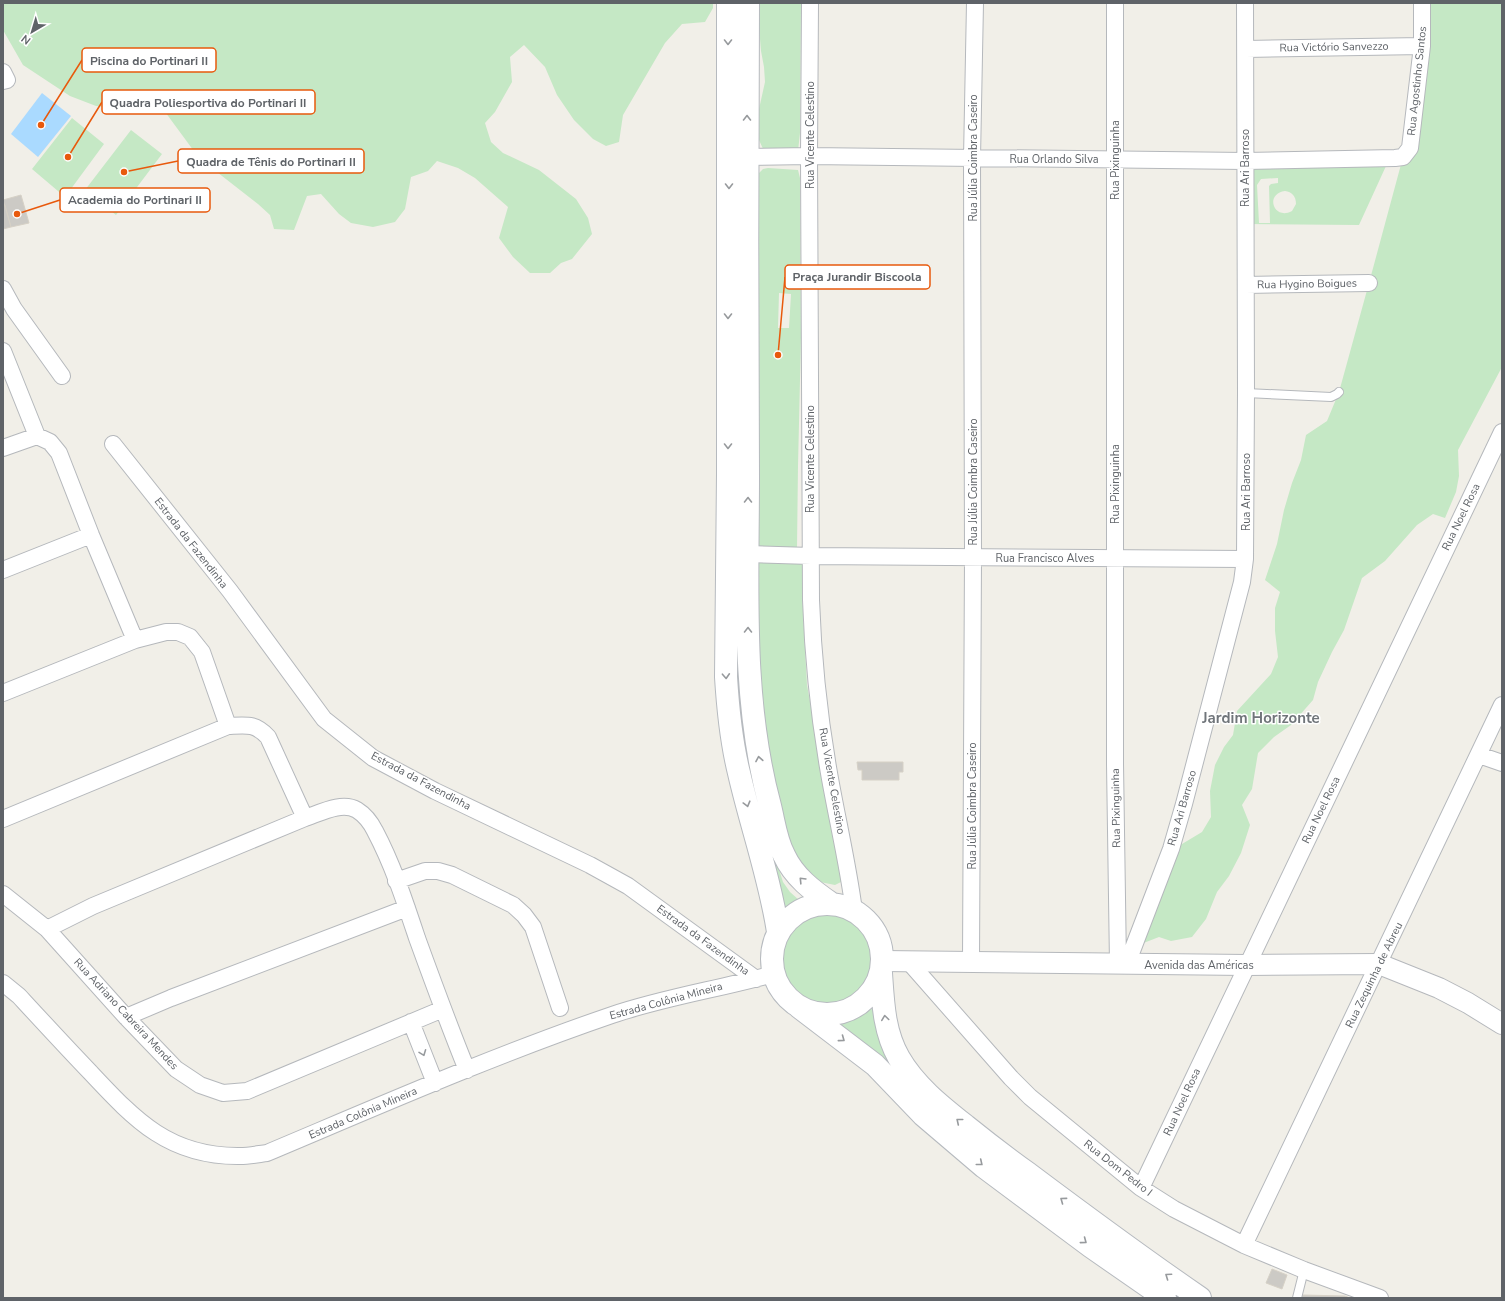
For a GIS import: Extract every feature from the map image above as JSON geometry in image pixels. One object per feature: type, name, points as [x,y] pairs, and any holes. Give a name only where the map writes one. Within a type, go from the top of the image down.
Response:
[{"type":"main road","points":[[728,3],[738,157],[748,554],[749,663],[756,742],[764,784],[777,837],[784,855],[793,870],[804,883],[832,904]]},
{"type":"main road","points":[[748,3],[738,157],[726,676],[728,709],[738,772],[773,900],[778,932]]},
{"type":"main road","points":[[1165,1298],[1090,1246],[950,1139],[923,1115],[875,1064],[788,999],[779,987],[765,976],[771,960],[773,945],[778,932],[788,919],[801,910],[816,905],[832,904],[843,906],[854,911],[866,920],[875,932],[881,946],[881,967],[886,1023],[892,1044],[911,1076],[928,1093],[1001,1154],[1200,1298]]},
{"type":"main road","points":[[799,1007],[815,1013],[832,1014],[848,1010],[863,1002],[874,989],[881,967]]},
{"type":"street","name":"Rua Vicente Celestino","points":[[810,3],[809,156],[813,657],[818,704],[829,773],[850,878],[854,911]]},
{"type":"street","name":"Rua Júlia Coimbra Caseiro","points":[[971,962],[973,558],[972,158],[975,3]]},
{"type":"street","name":"Rua Pixinguinha","points":[[1115,3],[1115,764],[1122,964]]},
{"type":"street","name":"Rua Ari Barroso","points":[[1122,964],[1171,849],[1242,582],[1245,559],[1245,3]]},
{"type":"street","name":"Rua Agostinho Santos","points":[[1403,156],[1410,148],[1422,46],[1422,3]]},
{"type":"street","name":"Rua Victório Sanvezzo","points":[[1246,49],[1422,46]]},
{"type":"street","points":[[3,72],[7,80],[3,81]]},
{"type":"street","name":"Rua Orlando Silva","points":[[738,157],[809,156],[1245,161],[1395,158],[1403,156]]},
{"type":"street","name":"Rua Hygino Boigues","points":[[1246,285],[1369,283]]},
{"type":"street","points":[[3,289],[14,309],[62,376]]},
{"type":"street","points":[[3,351],[37,436],[50,442],[59,453],[91,535],[135,640]]},
{"type":"street","name":"Rua Noel Rosa","points":[[1141,1188],[1247,965],[1494,465],[1502,432]]},
{"type":"street","points":[[3,448],[37,436]]},
{"type":"street","name":"Estrada da Fazendinha","points":[[113,444],[230,591],[324,719],[373,758],[435,791],[590,865],[628,886],[765,976]]},
{"type":"street","points":[[3,570],[91,535]]},
{"type":"street","name":"Rua Francisco Alves","points":[[748,554],[973,558],[1245,559]]},
{"type":"street","points":[[3,693],[135,640],[166,632],[178,632],[190,637],[202,652],[228,726]]},
{"type":"street","name":"Rua Zequinha de Abreu","points":[[1244,1245],[1502,705]]},
{"type":"street","points":[[3,819],[228,726],[246,725],[255,726],[268,738],[305,818]]},
{"type":"street","points":[[1478,755],[1502,763]]},
{"type":"street","points":[[47,929],[93,906],[305,818],[330,809],[344,807],[356,809],[365,816],[375,830],[407,908],[466,1070]]},
{"type":"street","points":[[396,881],[426,871],[438,871],[452,875],[513,905],[524,915],[533,927],[560,1008]]},
{"type":"street","name":"Rua Adriano Cabreira Mendes","points":[[3,894],[47,929],[126,1017],[176,1069],[200,1085],[223,1093],[246,1091],[443,1009]]},
{"type":"street","points":[[126,1017],[171,998],[407,908]]},
{"type":"street","name":"Avenida das Américas","points":[[881,967],[909,962],[1247,965],[1379,964],[1439,988],[1468,1003],[1502,1024]]},
{"type":"street","name":"Rua Dom Pedro I","points":[[909,962],[1011,1078],[1030,1097],[1141,1188],[1174,1209],[1244,1245],[1304,1270],[1380,1298]]},
{"type":"street","name":"Estrada Colônia Mineira","points":[[3,983],[20,996],[113,1098],[137,1120],[170,1142],[202,1153],[218,1156],[242,1156],[267,1153],[466,1070],[613,1015],[661,1001],[765,976]]},
{"type":"street","points":[[411,1022],[434,1083]]},
{"type":"lane","points":[[1246,393],[1331,397],[1339,392]]},
{"type":"lane","points":[[1297,1298],[1304,1270]]},
{"type":"green space","points":[[3,3],[713,3],[713,8],[705,22],[682,24],[665,43],[623,115],[619,142],[606,146],[593,139],[574,120],[557,95],[545,67],[524,45],[510,57],[512,82],[495,112],[485,123],[491,142],[503,153],[539,170],[576,199],[588,218],[592,234],[572,259],[561,263],[550,273],[530,273],[513,257],[499,238],[508,207],[475,178],[458,168],[437,161],[428,171],[411,177],[405,209],[395,222],[373,227],[351,223],[339,214],[321,194],[307,196],[294,230],[274,229],[270,215],[199,158],[160,105],[116,108],[96,106],[70,96],[23,65],[3,30]]},
{"type":"green space","points":[[757,3],[801,3],[800,133],[798,151],[764,151],[759,140],[759,109],[765,82]]},
{"type":"green space","points":[[1425,3],[1502,3],[1502,367],[1458,450],[1459,476],[1456,492],[1445,518],[1433,514],[1417,525],[1385,561],[1362,578],[1344,630],[1318,682],[1313,700],[1291,725],[1274,737],[1258,753],[1252,789],[1242,805],[1250,825],[1241,853],[1229,876],[1217,892],[1206,919],[1192,937],[1171,941],[1159,937],[1141,944],[1177,847],[1202,832],[1211,817],[1210,791],[1215,765],[1224,747],[1233,735],[1237,711],[1271,674],[1278,657],[1275,631],[1275,608],[1280,592],[1265,580],[1277,544],[1284,510],[1292,483],[1301,460],[1306,435],[1327,421],[1339,392],[1403,157]]},
{"type":"green space","points":[[72,118],[104,144],[65,197],[32,169]]},
{"type":"green space","points":[[131,130],[162,154],[116,215],[85,190]]},
{"type":"green space","points":[[1386,166],[1359,225],[1248,224],[1247,169]],"holes":[[[1278,178],[1278,183],[1271,184],[1269,186],[1270,223],[1259,223],[1257,185],[1261,179]],[[1285,191],[1290,192],[1293,195],[1296,204],[1292,211],[1280,213],[1276,210],[1273,201],[1279,193]]]},
{"type":"green space","points":[[763,169],[798,170],[800,178],[801,337],[797,548],[759,551],[755,510],[758,174]],"holes":[[[779,293],[791,294],[789,328],[778,328]]]},
{"type":"green space","points":[[736,557],[768,835],[783,882],[790,892],[799,900],[789,905],[782,911],[744,748],[738,703],[735,620]]},
{"type":"green space","points":[[757,560],[802,563],[803,565],[802,592],[807,685],[843,881],[835,885],[820,882],[798,862],[789,848],[771,774],[758,688]]},
{"type":"green space","points":[[828,912],[846,916],[855,920],[862,926],[868,933],[872,942],[876,960],[872,978],[868,987],[862,994],[855,1000],[846,1004],[828,1008],[810,1004],[801,1000],[794,994],[788,987],[784,978],[780,960],[784,942],[788,933],[794,926],[801,920],[810,916]]},
{"type":"green space","points":[[873,1008],[884,1045],[1181,1298],[1178,1298],[1171,1293],[834,1024],[855,1019]]},
{"type":"water","points":[[42,93],[71,116],[38,157],[11,134]]},
{"type":"building","points":[[21,195],[29,223],[11,227],[3,200]]},
{"type":"building","points":[[3,205],[5,205],[11,227],[3,229]]},
{"type":"building","points":[[857,762],[903,762],[903,772],[899,772],[899,780],[862,780],[862,770],[858,770]]},
{"type":"building","points":[[1272,1269],[1287,1275],[1282,1289],[1266,1283]]},
{"type":"building","points":[[1302,1295],[1345,1296],[1350,1298],[1302,1298]]},
{"type":"place","name":"Piscina do Portinari II","points":[[41,125]]},
{"type":"place","name":"Quadra Poliesportiva do Portinari II","points":[[68,157]]},
{"type":"place","name":"Quadra de Tênis do Portinari II","points":[[124,172]]},
{"type":"place","name":"Academia do Portinari II","points":[[17,214]]},
{"type":"place","name":"Praça Jurandir Biscoola","points":[[778,355]]},
{"type":"district","name":"Jardim Horizonte","points":[[1261,718]]}]
